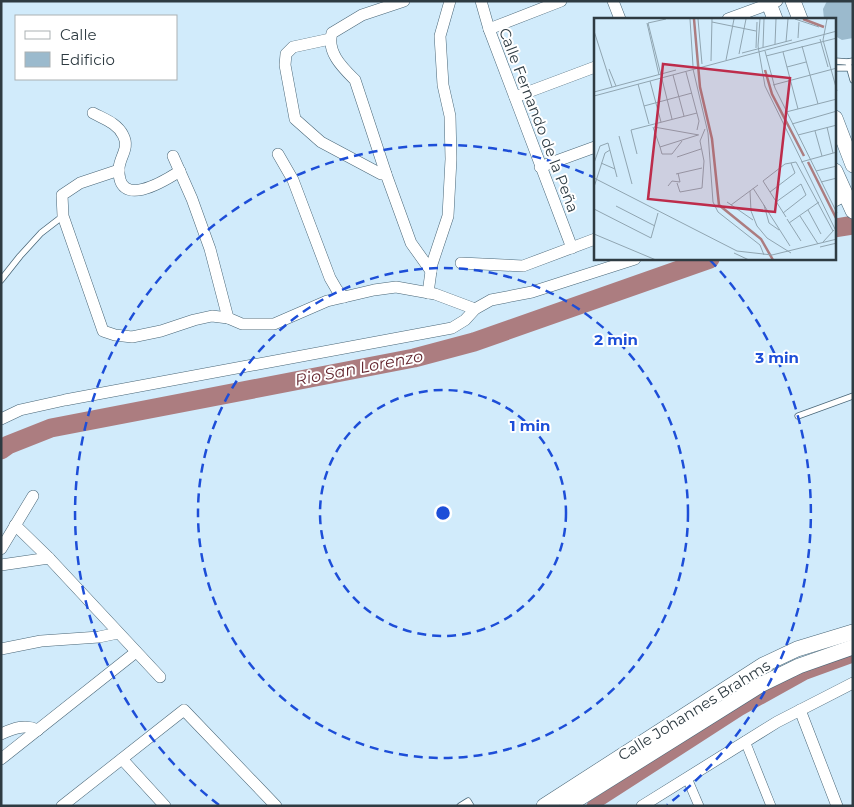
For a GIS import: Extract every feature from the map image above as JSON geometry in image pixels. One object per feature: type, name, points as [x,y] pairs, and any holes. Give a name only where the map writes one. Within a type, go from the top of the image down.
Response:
[{"type":"main road","points":[[793,1],[800,18]]},
{"type":"main road","points":[[771,2],[775,18]]},
{"type":"main road","points":[[836,120],[852,159]]},
{"type":"main road","points":[[836,174],[846,202]]},
{"type":"main road","name":"Calle Johannes Brahms","points":[[544,806],[763,665],[797,650],[853,632]]},
{"type":"main road","name":"Calle Johannes Brahms","points":[[567,806],[762,684],[799,666],[853,647]]},
{"type":"street","points":[[404,1],[362,15],[332,33],[330,39],[332,51],[345,70],[355,80],[411,242],[431,271]]},
{"type":"street","points":[[428,293],[431,271],[448,216],[451,159],[450,116],[442,85],[440,36],[450,1]]},
{"type":"street","name":"Calle Fernando de la Peña","points":[[481,1],[489,28],[540,167],[572,248]]},
{"type":"street","points":[[489,28],[561,1]]},
{"type":"street","points":[[613,1],[620,18]]},
{"type":"street","points":[[731,18],[771,2]]},
{"type":"street","points":[[330,39],[293,47],[286,54],[285,65],[295,119],[321,142],[382,174],[386,174]]},
{"type":"street","points":[[515,97],[594,67]]},
{"type":"street","points":[[93,112],[118,126],[124,137],[126,149],[120,161],[119,170],[126,189],[133,191],[147,189],[180,171]]},
{"type":"street","points":[[540,167],[594,147]]},
{"type":"street","points":[[278,154],[293,180],[330,278],[344,297]]},
{"type":"street","points":[[173,156],[192,199],[210,249],[228,318]]},
{"type":"street","points":[[119,170],[80,183],[62,196],[63,216],[103,331],[132,337],[161,331],[212,316],[228,318],[242,324],[274,324],[327,301],[396,287],[428,293],[475,309]]},
{"type":"street","points":[[461,263],[523,266],[594,240]]},
{"type":"street","points":[[1,419],[20,410],[66,400],[452,328],[465,320],[475,309],[491,300],[532,292],[632,260]]},
{"type":"street","points":[[1,549],[33,496]]},
{"type":"street","points":[[15,525],[49,558],[160,677]]},
{"type":"street","points":[[1,565],[49,558]]},
{"type":"street","points":[[1,650],[41,641],[99,637],[118,633]]},
{"type":"street","points":[[1,759],[136,652]]},
{"type":"street","points":[[642,806],[745,741],[853,683]]},
{"type":"street","points":[[62,806],[184,710],[276,806]]},
{"type":"street","points":[[800,710],[836,806]]},
{"type":"street","points":[[1,734],[12,729],[28,726],[38,730]]},
{"type":"street","points":[[745,741],[771,806]]},
{"type":"street","points":[[122,759],[165,806]]},
{"type":"street","points":[[687,778],[699,806]]},
{"type":"lane","points":[[836,62],[850,64]]},
{"type":"lane","points":[[836,68],[850,64]]},
{"type":"lane","points":[[850,64],[853,80]]},
{"type":"lane","points":[[1,280],[41,234],[63,216]]},
{"type":"lane","points":[[798,416],[853,396]]},
{"type":"lane","points":[[460,806],[468,801],[471,806]]},
{"type":"building","points":[[827,1],[853,1],[853,38],[842,40],[836,37],[836,18],[824,18],[823,9]]},
{"type":"waterway","name":"Rio San Lorenzo","points":[[836,228],[853,225]]},
{"type":"waterway","name":"Rio San Lorenzo","points":[[1,450],[8,445],[51,428],[414,358],[474,342],[707,260]]},
{"type":"waterway","points":[[592,806],[741,710],[806,674],[853,657]]}]
